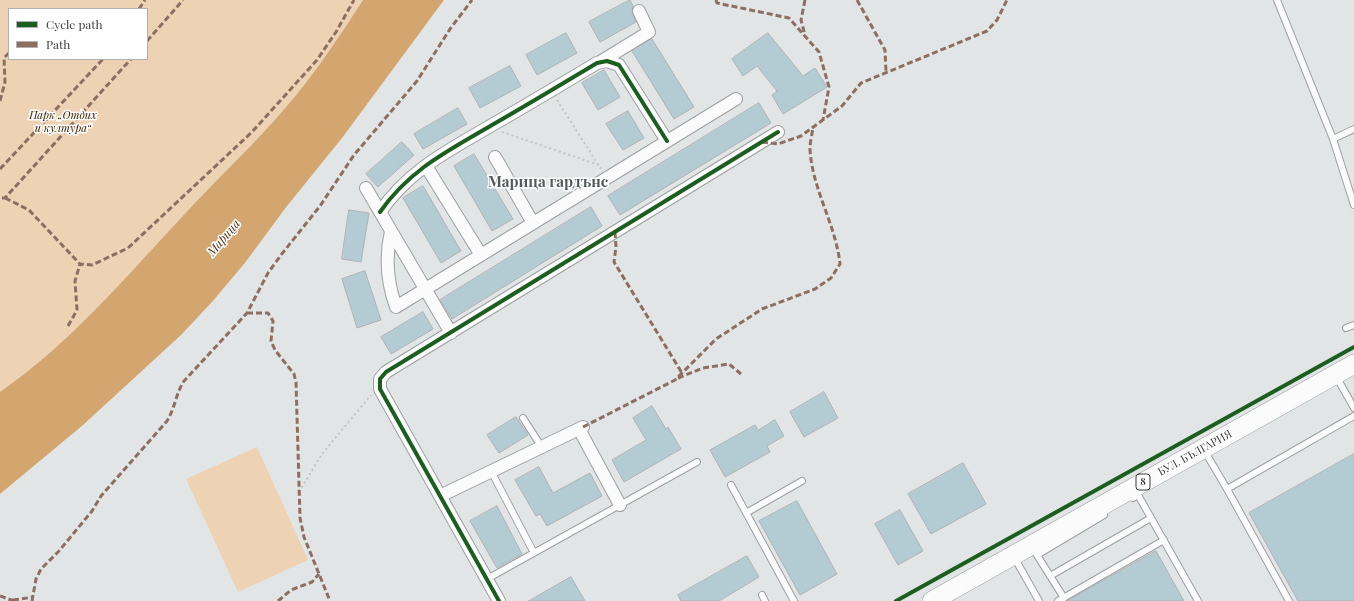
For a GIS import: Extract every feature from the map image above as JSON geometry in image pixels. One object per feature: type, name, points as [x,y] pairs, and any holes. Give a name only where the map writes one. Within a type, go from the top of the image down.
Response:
[{"type":"main road","name":"БУЛ. БЪЛГАРИЯ","points":[[932,601],[1354,364]]},
{"type":"street","points":[[380,212],[393,193],[426,166],[649,32],[639,12]]},
{"type":"street","points":[[597,63],[607,61],[614,62],[618,65],[667,141]]},
{"type":"street","points":[[391,231],[387,248],[388,276],[396,307],[736,99]]},
{"type":"street","points":[[499,601],[380,389],[380,379],[386,372],[778,132]]},
{"type":"street","points":[[495,157],[533,223]]},
{"type":"street","points":[[426,166],[481,255]]},
{"type":"street","points":[[366,188],[451,333]]},
{"type":"street","points":[[440,496],[581,428],[620,505]]},
{"type":"lane","points":[[1277,0],[1333,139],[1354,205]]},
{"type":"lane","points":[[1333,139],[1354,129]]},
{"type":"lane","points":[[1346,328],[1354,325]]},
{"type":"lane","points":[[1336,374],[1354,408]]},
{"type":"lane","points":[[1227,489],[1354,416]]},
{"type":"lane","points":[[523,418],[541,446]]},
{"type":"lane","points":[[1204,448],[1289,601]]},
{"type":"lane","points":[[487,579],[697,462]]},
{"type":"lane","points":[[491,471],[534,553]]},
{"type":"lane","points":[[746,513],[802,481]]},
{"type":"lane","points":[[731,486],[794,601]]},
{"type":"lane","points":[[1125,503],[1138,495],[1198,601]]},
{"type":"lane","points":[[1111,511],[1037,555],[1050,576],[1061,599],[1164,540]]},
{"type":"lane","points":[[1050,576],[1151,518]]},
{"type":"lane","points":[[1013,555],[1039,601]]},
{"type":"lane","points":[[762,595],[765,601]]},
{"type":"path","points":[[551,91],[607,178]]},
{"type":"path","points":[[489,127],[599,165]]},
{"type":"path","points":[[299,492],[322,454],[371,394],[380,389]]},
{"type":"green space","name":"Парк „Отдих и култура“","points":[[0,0],[363,0],[332,47],[286,108],[95,310],[73,332],[0,392]]},
{"type":"green space","points":[[257,447],[308,560],[238,592],[186,479]]},
{"type":"water","name":"Марица","points":[[363,0],[444,0],[342,138],[287,206],[244,264],[212,302],[181,335],[83,425],[0,494],[0,392],[73,332],[262,134],[286,108],[309,78],[332,47]]},
{"type":"building","points":[[630,0],[633,6],[632,11],[636,22],[600,42],[589,22]]},
{"type":"building","points":[[566,33],[577,53],[537,75],[526,55]]},
{"type":"building","points":[[768,33],[803,76],[815,68],[827,87],[783,114],[772,95],[777,91],[757,66],[743,76],[732,59]]},
{"type":"building","points":[[652,39],[694,107],[674,119],[632,51]]},
{"type":"building","points":[[510,66],[521,86],[480,108],[469,88]]},
{"type":"building","points":[[604,70],[620,97],[598,110],[582,83]]},
{"type":"building","points":[[759,103],[771,123],[620,215],[608,196]]},
{"type":"building","points":[[458,108],[467,124],[423,149],[414,134]]},
{"type":"building","points":[[628,111],[644,138],[623,150],[606,124]]},
{"type":"building","points":[[402,142],[414,155],[378,187],[366,174]]},
{"type":"building","points":[[474,154],[513,219],[492,231],[454,166]]},
{"type":"building","points":[[423,186],[461,251],[441,263],[403,198]]},
{"type":"building","points":[[591,207],[602,226],[452,319],[440,300]]},
{"type":"building","points":[[349,210],[369,213],[361,262],[342,259]]},
{"type":"building","points":[[365,271],[381,320],[357,328],[342,279]]},
{"type":"building","points":[[423,312],[433,329],[391,354],[381,337]]},
{"type":"building","points":[[824,392],[838,418],[804,437],[790,412]]},
{"type":"building","points":[[652,406],[666,429],[668,427],[681,449],[624,482],[612,460],[646,440],[633,418]]},
{"type":"building","points":[[516,417],[528,435],[499,453],[487,435]]},
{"type":"building","points":[[775,420],[784,436],[767,446],[770,452],[725,477],[710,450],[755,425],[758,430]]},
{"type":"building","points":[[1354,454],[1354,601],[1298,601],[1249,513]]},
{"type":"building","points":[[963,463],[986,504],[931,534],[908,494]]},
{"type":"building","points":[[539,467],[553,493],[590,473],[602,496],[547,526],[540,514],[536,516],[515,480]]},
{"type":"building","points":[[797,501],[837,574],[800,595],[759,521]]},
{"type":"building","points":[[497,506],[522,554],[497,568],[470,521]]},
{"type":"building","points":[[900,510],[923,551],[898,565],[875,524]]},
{"type":"building","points":[[1156,551],[1184,601],[1067,601],[1093,586]]},
{"type":"building","points":[[747,556],[759,577],[719,601],[681,601],[678,595]]},
{"type":"building","points":[[571,577],[585,601],[529,601]]},
{"type":"marked path","points":[[140,8],[145,0]]},
{"type":"marked path","points":[[148,40],[183,0]]},
{"type":"marked path","points":[[5,198],[29,210],[80,264],[92,265],[128,248],[252,132],[317,60],[336,32],[354,0]]},
{"type":"marked path","points":[[32,601],[36,579],[41,569],[59,551],[92,511],[101,496],[167,421],[184,381],[247,313],[268,273],[320,206],[354,155],[417,81],[450,29],[472,0]]},
{"type":"marked path","points":[[716,0],[717,3],[789,18],[819,52],[829,87],[823,120]]},
{"type":"marked path","points":[[805,0],[801,20],[805,35]]},
{"type":"marked path","points":[[857,0],[885,50],[886,72]]},
{"type":"marked path","points":[[762,142],[778,144],[801,136],[842,106],[861,83],[987,31],[997,20],[1007,0]]},
{"type":"marked path","points":[[0,101],[5,82],[4,58],[8,54]]},
{"type":"marked path","points":[[0,169],[102,60]]},
{"type":"marked path","points":[[2,198],[5,198],[130,60]]},
{"type":"marked path","points":[[583,427],[675,380],[716,339],[762,309],[815,289],[831,278],[840,264],[834,235],[819,193],[812,164],[810,146],[813,128]]},
{"type":"marked path","points":[[615,232],[616,247],[614,262],[682,373]]},
{"type":"marked path","points":[[68,326],[77,310],[75,281],[80,264]]},
{"type":"marked path","points":[[247,313],[268,313],[273,321],[271,341],[275,350],[294,374],[296,382],[300,518],[304,537],[330,601]]},
{"type":"marked path","points":[[678,378],[703,368],[729,364],[741,374]]},
{"type":"marked path","points":[[278,601],[291,590],[312,582],[319,574]]},
{"type":"marked path","points":[[0,596],[14,601]]},
{"type":"marked path","points":[[13,600],[34,597]]},
{"type":"cycle path","points":[[380,212],[404,184],[431,162],[597,63],[607,61],[619,65],[667,141]]},
{"type":"cycle path","points":[[499,601],[380,389],[380,379],[386,372],[778,132]]},
{"type":"cycle path","points":[[896,601],[1354,347]]},
{"type":"district","name":"Марица гардънс","points":[[548,182]]}]
